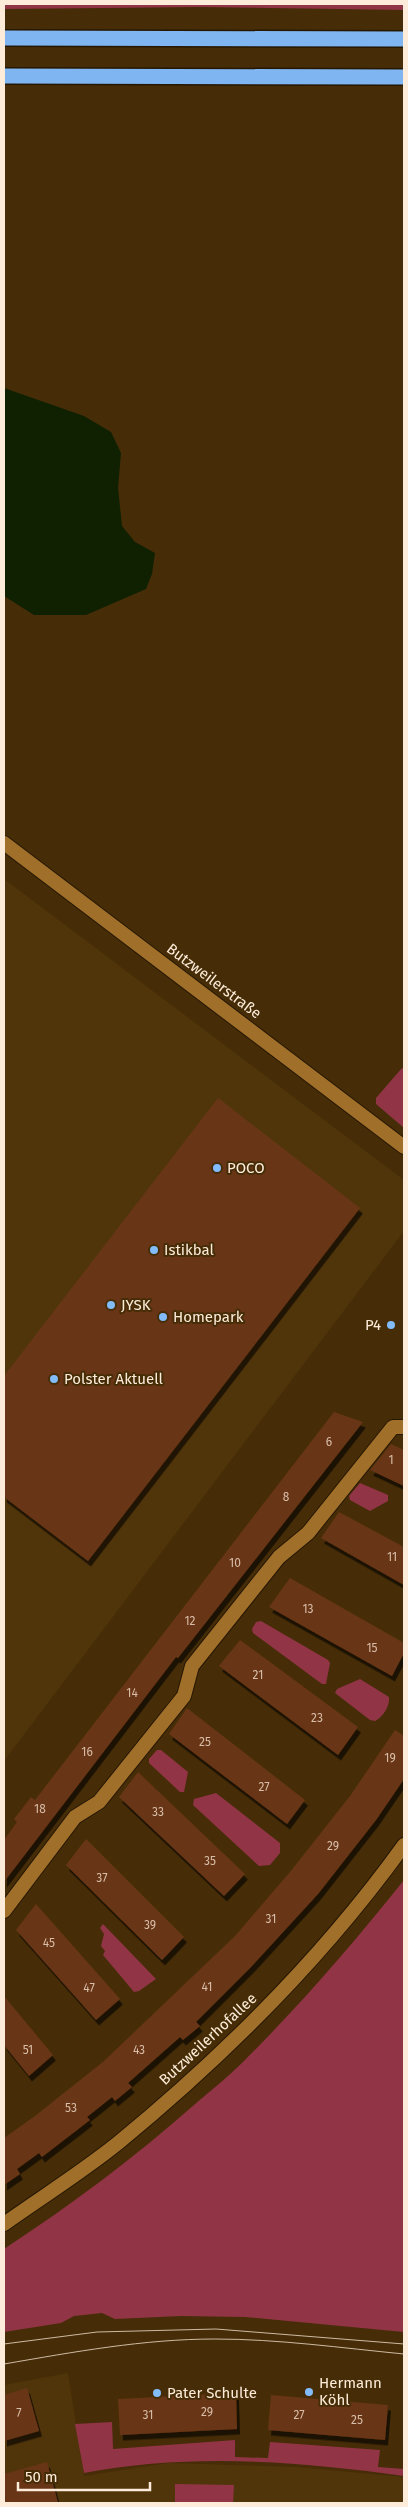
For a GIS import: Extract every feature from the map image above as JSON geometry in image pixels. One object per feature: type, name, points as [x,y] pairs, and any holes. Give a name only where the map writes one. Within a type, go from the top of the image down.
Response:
[{"type":"highway","points":[[4,38],[404,39]]},
{"type":"highway","points":[[4,76],[404,77]]},
{"type":"street","name":"Butzweilerstraße","points":[[4,842],[404,1147]]},
{"type":"street","points":[[4,1911],[76,1817],[99,1802],[184,1696],[192,1666],[279,1557],[308,1533],[393,1427],[404,1427]]},
{"type":"street","name":"Butzweilerhofallee","points":[[4,2224],[117,2144],[205,2066],[289,1985],[380,1879],[404,1845]]},
{"type":"shaded area","points":[[4,4],[404,4],[404,10],[200,7],[4,9]]},
{"type":"shaded area","points":[[4,388],[84,416],[111,432],[121,453],[118,488],[122,526],[135,542],[155,553],[152,574],[146,589],[86,615],[34,615],[4,596]]},
{"type":"shaded area","points":[[4,879],[404,1180],[404,1231],[4,1761]]},
{"type":"shaded area","points":[[402,1068],[404,1069],[404,1128],[376,1104],[376,1098]]},
{"type":"shaded area","points":[[360,1483],[388,1495],[388,1501],[370,1511],[350,1500],[349,1496]]},
{"type":"shaded area","points":[[261,1621],[328,1660],[330,1663],[326,1684],[322,1684],[253,1633],[252,1629],[256,1622]]},
{"type":"shaded area","points":[[360,1679],[389,1697],[385,1711],[375,1721],[370,1720],[335,1693],[337,1689]]},
{"type":"shaded area","points":[[157,1750],[161,1750],[188,1772],[184,1792],[180,1792],[149,1763],[149,1759]]},
{"type":"shaded area","points":[[216,1793],[280,1843],[280,1853],[270,1865],[259,1866],[193,1805],[194,1799]]},
{"type":"shaded area","points":[[404,1880],[404,2332],[245,2317],[181,2316],[115,2319],[102,2313],[74,2316],[61,2323],[4,2332],[4,2249],[78,2198],[125,2162],[237,2068],[326,1974]]},
{"type":"shaded area","points":[[103,1924],[156,1979],[139,1991],[134,1992],[103,1955],[105,1951],[101,1946],[104,1934],[100,1928]]},
{"type":"shaded area","points":[[68,2373],[84,2476],[168,2463],[297,2467],[404,2477],[404,2503],[4,2503],[4,2385]]},
{"type":"shaded area","points":[[112,2422],[113,2449],[235,2440],[235,2457],[268,2458],[270,2442],[380,2450],[378,2467],[404,2469],[404,2476],[324,2466],[244,2461],[163,2463],[84,2473],[75,2424]]},
{"type":"shaded area","points":[[175,2484],[234,2485],[233,2503],[175,2503]]},
{"type":"building","name":"Homepark","points":[[218,1098],[360,1208],[88,1561],[4,1497],[4,1376]]},
{"type":"building","points":[[334,1412],[363,1422],[178,1658],[176,1657],[4,1882],[4,1840],[17,1822],[14,1819],[31,1797],[35,1800]]},
{"type":"building","points":[[391,1444],[404,1450],[404,1486],[370,1470]]},
{"type":"building","points":[[339,1512],[404,1547],[404,1585],[321,1538]]},
{"type":"building","points":[[290,1578],[404,1643],[404,1653],[392,1676],[269,1607]]},
{"type":"building","points":[[240,1640],[358,1727],[338,1755],[219,1666]]},
{"type":"building","points":[[187,1708],[305,1800],[287,1824],[169,1734]]},
{"type":"building","points":[[395,1730],[404,1736],[404,1779],[376,1820],[318,1894],[251,1967],[196,2022],[200,2026],[183,2040],[180,2037],[128,2083],[132,2087],[115,2101],[112,2097],[87,2117],[90,2120],[42,2157],[39,2153],[17,2169],[20,2174],[4,2185],[4,2138],[104,2061],[235,1936],[290,1872],[350,1796]]},
{"type":"building","points":[[138,1772],[245,1874],[224,1896],[119,1797]]},
{"type":"building","points":[[86,1839],[184,1937],[162,1960],[66,1865]]},
{"type":"building","points":[[36,1904],[120,1999],[96,2020],[16,1930]]},
{"type":"building","points":[[4,1996],[53,2055],[29,2076],[4,2045]]},
{"type":"building","points":[[27,2388],[39,2431],[4,2441],[4,2395]]},
{"type":"building","points":[[236,2393],[237,2429],[120,2435],[118,2399]]},
{"type":"building","points":[[271,2395],[388,2405],[385,2440],[268,2430]]},
{"type":"building","points":[[47,2462],[58,2503],[4,2503],[4,2474]]},
{"type":"tram line","points":[[4,2344],[97,2332],[216,2329],[404,2344]]},
{"type":"tram line","points":[[4,2364],[109,2347],[162,2341],[215,2339],[262,2340],[404,2354]]},
{"type":"place","name":"POCO","points":[[217,1168]]},
{"type":"place","name":"Istikbal","points":[[154,1250]]},
{"type":"place","name":"JYSK","points":[[111,1305]]},
{"type":"place","name":"Homepark","points":[[163,1317]]},
{"type":"place","name":"P4","points":[[391,1325]]},
{"type":"place","name":"Polster Aktuell","points":[[54,1379]]},
{"type":"place","name":"Hermann Köhl","points":[[309,2392]]},
{"type":"place","name":"Pater Schulte","points":[[157,2393]]}]
